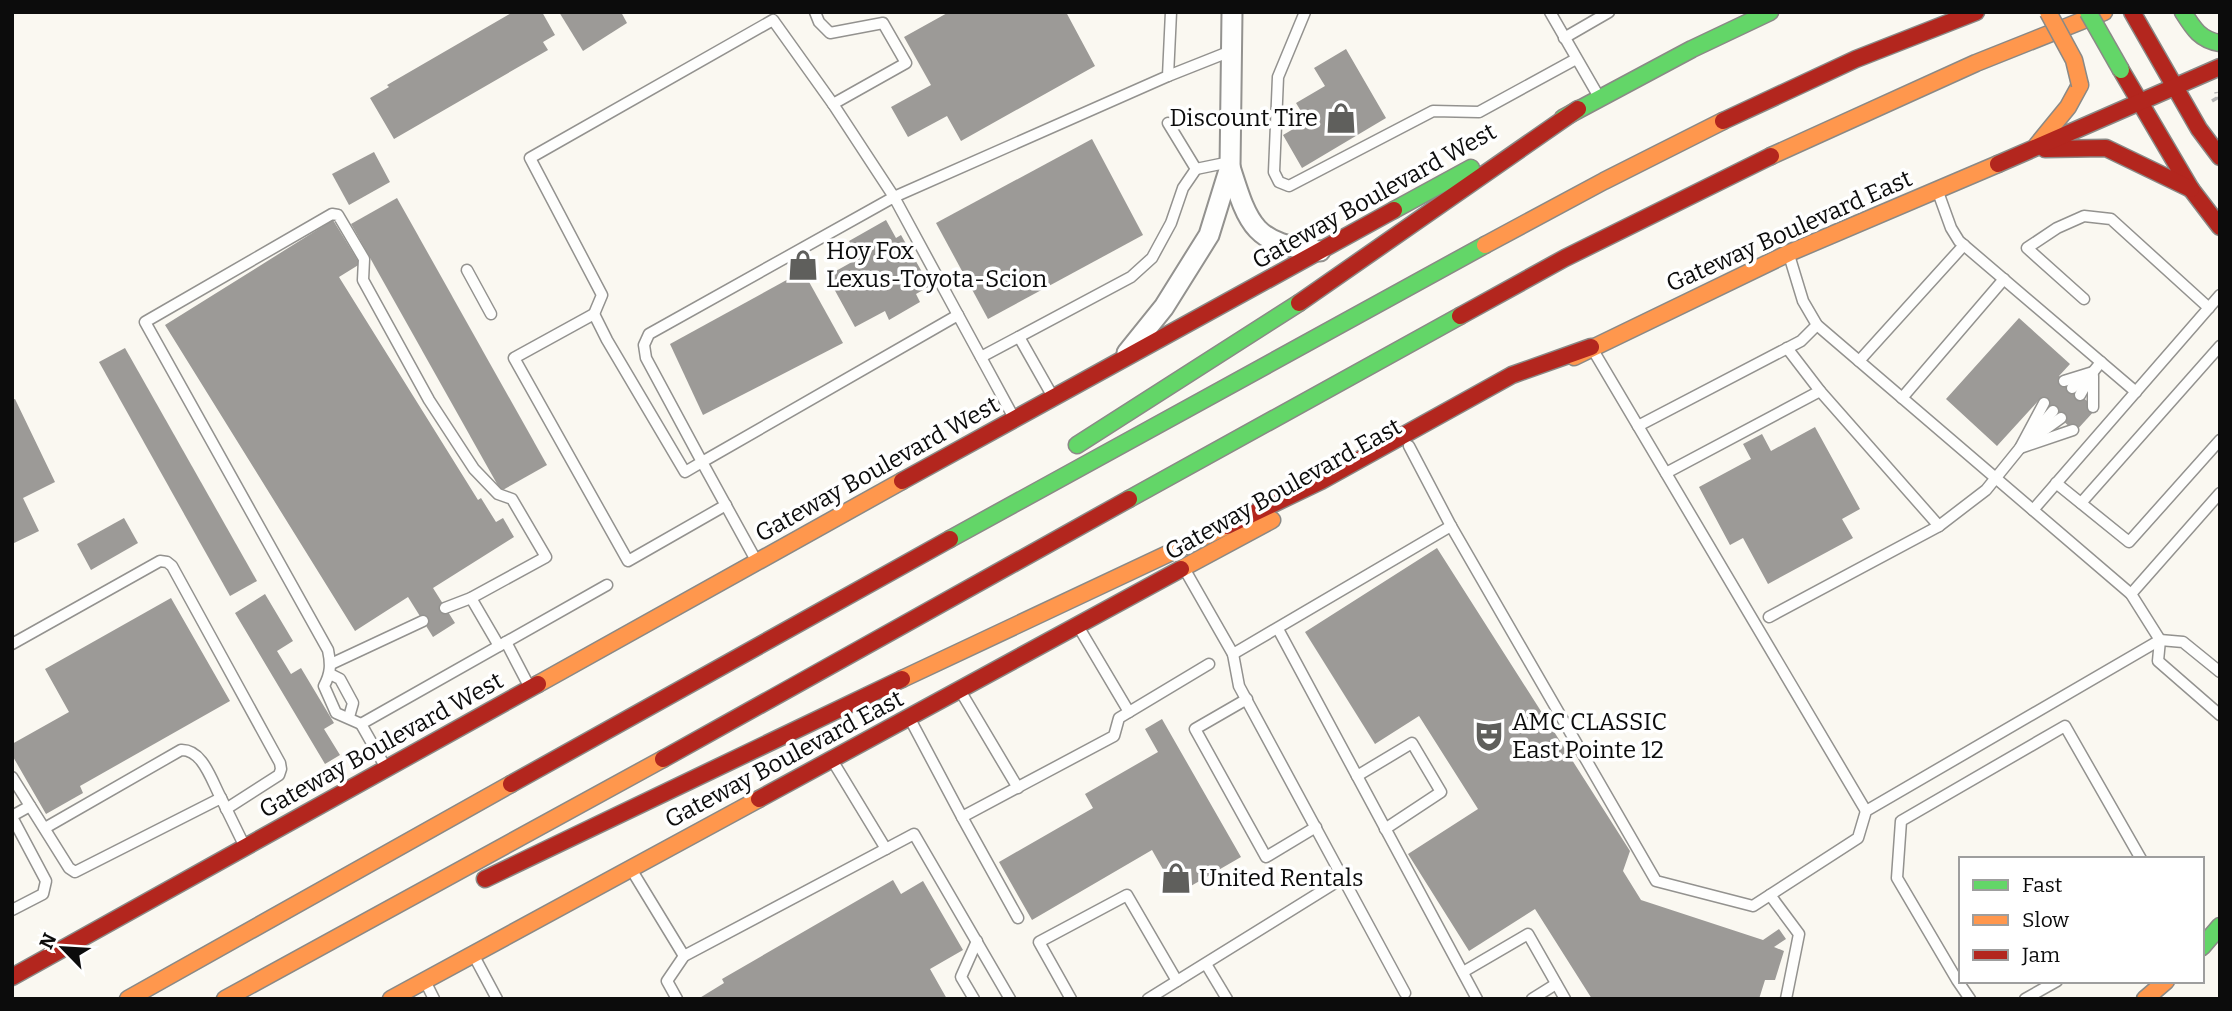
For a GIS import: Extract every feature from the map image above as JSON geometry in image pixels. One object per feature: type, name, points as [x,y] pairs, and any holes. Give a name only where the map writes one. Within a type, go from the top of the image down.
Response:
[{"type":"main road","name":"Gateway Boulevard West","points":[[12,977],[1053,397],[1577,109],[1770,12]]},
{"type":"main road","points":[[128,999],[724,664],[1337,325],[1604,181],[1739,113],[1844,65],[1976,12]]},
{"type":"main road","points":[[2033,149],[2068,107],[2080,85],[2074,60],[2048,12]]},
{"type":"main road","points":[[2088,12],[2191,189],[2220,227]]},
{"type":"main road","points":[[225,999],[615,786],[1257,426],[1564,258],[1726,176],[1856,115],[2104,12]]},
{"type":"main road","points":[[2132,12],[2199,130],[2220,157]]},
{"type":"main road","points":[[2183,12],[2195,31],[2213,43]]},
{"type":"main road","name":"Gateway Boulevard East","points":[[391,999],[1591,347],[1788,253],[2220,67]]},
{"type":"main road","points":[[1060,456],[1295,306],[1577,109]]},
{"type":"main road","points":[[2033,149],[2106,148],[2191,189]]},
{"type":"main road","points":[[336,938],[511,868],[808,724],[1310,487],[1512,375],[1591,347]]},
{"type":"main road","points":[[724,664],[791,610]]},
{"type":"main road","points":[[2204,941],[2220,926]]},
{"type":"main road","points":[[2145,999],[2166,985]]},
{"type":"street","points":[[1122,359],[1164,307],[1209,235],[1230,165],[1232,12]]},
{"type":"street","points":[[1230,165],[1242,206],[1260,231],[1289,248],[1321,251]]},
{"type":"lane","points":[[815,12],[819,22],[830,33],[883,23],[906,64],[833,104]]},
{"type":"lane","points":[[1168,76],[1171,12]]},
{"type":"lane","points":[[1305,12],[1278,76],[1274,172],[1279,182],[1289,186],[1433,111],[1479,111],[1576,60]]},
{"type":"lane","points":[[1550,12],[1600,98]]},
{"type":"lane","points":[[1564,37],[1609,12]]},
{"type":"lane","points":[[726,505],[628,561],[514,358],[594,314],[602,295],[530,158],[773,20],[833,104],[894,197],[1014,419]]},
{"type":"lane","points":[[757,562],[646,358],[644,345],[649,334],[894,197],[1168,76],[1231,51]]},
{"type":"lane","points":[[1168,123],[1196,169]]},
{"type":"lane","points":[[981,357],[1131,277],[1152,258],[1171,223],[1183,188],[1196,169],[1230,165]]},
{"type":"lane","points":[[1938,189],[1951,228],[1964,245],[2136,392]]},
{"type":"lane","points":[[386,769],[361,724],[336,713],[324,686],[330,669],[328,650],[145,322],[332,214],[338,215],[365,259],[363,280],[429,400],[474,469],[498,494],[512,499],[546,556],[471,598],[446,608]]},
{"type":"lane","points":[[2084,299],[2027,248],[2057,228],[2084,216],[2111,219],[2209,307]]},
{"type":"lane","points":[[1859,361],[1964,245]]},
{"type":"lane","points":[[1788,253],[1803,301],[1817,325],[2131,594],[2160,640],[2158,661],[2220,715]]},
{"type":"lane","points":[[467,270],[491,314]]},
{"type":"lane","points":[[1902,398],[2004,279]]},
{"type":"lane","points":[[2033,510],[2220,295]]},
{"type":"lane","points":[[594,314],[685,472],[958,315]]},
{"type":"lane","points":[[1638,426],[1801,341],[1817,325]]},
{"type":"lane","points":[[1019,337],[1053,397]]},
{"type":"lane","points":[[2081,503],[2220,346]]},
{"type":"lane","points":[[1591,347],[1866,811]]},
{"type":"lane","points":[[1787,348],[1939,526]]},
{"type":"lane","points":[[2093,372],[2079,395],[2101,362]]},
{"type":"lane","points":[[1666,473],[1821,391]]},
{"type":"lane","points":[[1769,617],[1939,526],[1986,490],[2020,448],[2044,403]]},
{"type":"lane","points":[[2020,448],[2063,421],[2020,448]]},
{"type":"lane","points":[[2056,483],[2129,542],[2220,440]]},
{"type":"lane","points":[[1409,446],[1451,526],[1656,881],[1753,905],[1858,838],[1866,811],[2160,640],[2183,642],[2220,672]]},
{"type":"lane","points":[[2131,594],[2220,493]]},
{"type":"lane","points":[[1233,654],[1451,526]]},
{"type":"lane","points":[[12,643],[160,561],[167,562],[172,566],[280,763],[279,775],[226,808]]},
{"type":"lane","points":[[1184,568],[1233,654],[1239,686],[1405,993]]},
{"type":"lane","points":[[361,724],[607,585]]},
{"type":"lane","points":[[471,598],[530,688]]},
{"type":"lane","points":[[330,669],[423,621]]},
{"type":"lane","points":[[1078,626],[1129,712]]},
{"type":"lane","points":[[1278,629],[1477,999]]},
{"type":"lane","points":[[962,817],[1114,736],[1119,718],[1209,664]]},
{"type":"lane","points":[[330,669],[340,679],[353,703],[349,717]]},
{"type":"lane","points":[[959,690],[1018,788]]},
{"type":"lane","points":[[1247,699],[1195,729],[1266,857],[1316,827]]},
{"type":"lane","points":[[909,717],[1018,918]]},
{"type":"lane","points":[[1959,983],[1897,878],[1901,821],[2065,726],[2140,857]]},
{"type":"lane","points":[[1357,776],[1412,743],[1441,792],[1385,829]]},
{"type":"lane","points":[[44,828],[181,750],[187,750],[198,756],[245,847]]},
{"type":"lane","points":[[832,759],[886,849]]},
{"type":"lane","points":[[12,777],[69,868],[75,872],[221,798]]},
{"type":"lane","points":[[12,910],[43,894],[46,881],[12,817],[30,806]]},
{"type":"lane","points":[[677,999],[667,981],[684,956],[914,834],[1010,999]]},
{"type":"lane","points":[[631,868],[684,956]]},
{"type":"lane","points":[[1148,999],[1343,878]]},
{"type":"lane","points":[[1071,999],[1039,942],[1127,895],[1177,981]]},
{"type":"lane","points":[[1770,895],[1799,934],[1786,999]]},
{"type":"lane","points":[[1463,972],[1528,934],[1565,999]]},
{"type":"lane","points":[[974,999],[961,977],[976,941]]},
{"type":"lane","points":[[473,954],[497,999]]},
{"type":"lane","points":[[1206,964],[1227,999]]},
{"type":"lane","points":[[424,981],[434,999]]},
{"type":"lane","points":[[1959,983],[1970,999]]},
{"type":"lane","points":[[2025,999],[2053,983]]},
{"type":"lane","points":[[1532,999],[1556,984]]},
{"type":"path","points":[[2212,101],[2219,98],[2216,91]]},
{"type":"building","points":[[513,12],[542,12],[555,35],[543,42],[548,50],[394,139],[370,98],[389,87],[387,85]]},
{"type":"building","points":[[559,12],[621,12],[627,23],[583,51]]},
{"type":"building","points":[[949,12],[1066,12],[1095,66],[961,141],[947,116],[908,137],[891,107],[931,85],[904,37]]},
{"type":"building","points":[[1346,49],[1386,118],[1302,168],[1283,135],[1307,121],[1296,103],[1325,86],[1314,68]]},
{"type":"building","points":[[1092,139],[1143,235],[988,319],[936,223]]},
{"type":"building","points":[[374,152],[390,182],[349,205],[332,174]]},
{"type":"building","points":[[397,198],[547,465],[501,491],[351,224]]},
{"type":"building","points":[[333,220],[360,264],[339,277],[478,500],[481,498],[496,522],[503,518],[514,537],[433,588],[455,623],[433,637],[408,597],[355,631],[165,325]]},
{"type":"building","points":[[886,220],[896,238],[901,235],[930,286],[916,294],[920,302],[889,320],[885,311],[855,327],[827,276],[859,258],[849,241]]},
{"type":"building","points":[[803,271],[843,343],[703,415],[670,344]]},
{"type":"building","points":[[2019,318],[2070,364],[2059,376],[2096,409],[2075,432],[2040,399],[1997,446],[1946,399]]},
{"type":"building","points":[[125,348],[257,581],[230,596],[99,362]]},
{"type":"building","points":[[15,399],[55,482],[23,498],[39,531],[12,544],[12,400]]},
{"type":"building","points":[[1815,427],[1860,509],[1842,519],[1853,538],[1768,584],[1743,538],[1730,545],[1699,487],[1751,459],[1743,444],[1762,434],[1771,451]]},
{"type":"building","points":[[124,518],[138,543],[91,570],[77,544]]},
{"type":"building","points":[[1437,548],[1630,851],[1623,871],[1641,900],[1763,940],[1779,929],[1786,939],[1774,947],[1784,951],[1775,980],[1765,980],[1759,999],[1592,999],[1535,909],[1469,951],[1408,854],[1478,809],[1419,716],[1375,744],[1305,632]]},
{"type":"building","points":[[265,594],[293,641],[277,651],[291,674],[301,668],[334,723],[324,729],[340,755],[325,764],[235,613]]},
{"type":"building","points":[[171,598],[230,701],[80,786],[83,793],[46,814],[12,755],[12,744],[69,712],[45,669]]},
{"type":"building","points":[[1162,719],[1241,857],[1177,894],[1152,850],[1032,920],[999,862],[1093,808],[1085,794],[1158,752],[1145,729]]},
{"type":"building","points":[[893,880],[901,894],[923,881],[963,950],[930,969],[947,999],[698,999],[724,983],[722,979]]},
{"type":"traffic: fast","points":[[1563,118],[1692,49],[1770,12]]},
{"type":"traffic: fast","points":[[2088,12],[2121,70]]},
{"type":"traffic: fast","points":[[2183,12],[2202,36],[2220,43]]},
{"type":"traffic: fast","points":[[1394,210],[1471,168]]},
{"type":"traffic: fast","points":[[950,539],[1485,245]]},
{"type":"traffic: fast","points":[[1077,445],[1299,303]]},
{"type":"traffic: fast","points":[[1129,499],[1460,316]]},
{"type":"traffic: fast","points":[[2204,945],[2220,926]]},
{"type":"traffic: slow","points":[[2048,12],[2074,60],[2080,85]]},
{"type":"traffic: slow","points":[[1771,156],[1976,63],[2104,12]]},
{"type":"traffic: slow","points":[[2037,145],[2068,107],[2080,85]]},
{"type":"traffic: slow","points":[[1485,245],[1723,121]]},
{"type":"traffic: slow","points":[[1574,357],[1789,253],[1998,164]]},
{"type":"traffic: slow","points":[[538,684],[902,481]]},
{"type":"traffic: slow","points":[[1181,569],[1272,520]]},
{"type":"traffic: slow","points":[[902,679],[1227,526]]},
{"type":"traffic: slow","points":[[225,999],[663,759]]},
{"type":"traffic: slow","points":[[128,999],[511,784]]},
{"type":"traffic: slow","points":[[391,999],[759,799]]},
{"type":"traffic: slow","points":[[2145,999],[2164,983]]},
{"type":"traffic: jam","points":[[1723,121],[1856,59],[1976,12]]},
{"type":"traffic: jam","points":[[2132,12],[2199,129],[2220,157]]},
{"type":"traffic: jam","points":[[1998,164],[2220,67]]},
{"type":"traffic: jam","points":[[2121,70],[2191,189],[2220,227]]},
{"type":"traffic: jam","points":[[1299,303],[1578,109]]},
{"type":"traffic: jam","points":[[2045,149],[2106,148],[2191,189]]},
{"type":"traffic: jam","points":[[1460,316],[1565,258],[1771,156]]},
{"type":"traffic: jam","points":[[902,481],[1394,210]]},
{"type":"traffic: jam","points":[[1227,526],[1321,481],[1512,375],[1591,347]]},
{"type":"traffic: jam","points":[[663,759],[1129,499]]},
{"type":"traffic: jam","points":[[511,784],[950,539]]},
{"type":"traffic: jam","points":[[759,799],[1181,569]]},
{"type":"traffic: jam","points":[[485,879],[902,679]]},
{"type":"traffic: jam","points":[[12,977],[538,684]]},
{"type":"place","name":"Discount Tire","points":[[1341,118]]},
{"type":"place","name":"Hoy Fox Lexus-Toyota-Scion","points":[[803,265]]},
{"type":"place","name":"AMC CLASSIC East Pointe 12","points":[[1489,736]]},
{"type":"place","name":"United Rentals","points":[[1176,878]]}]
